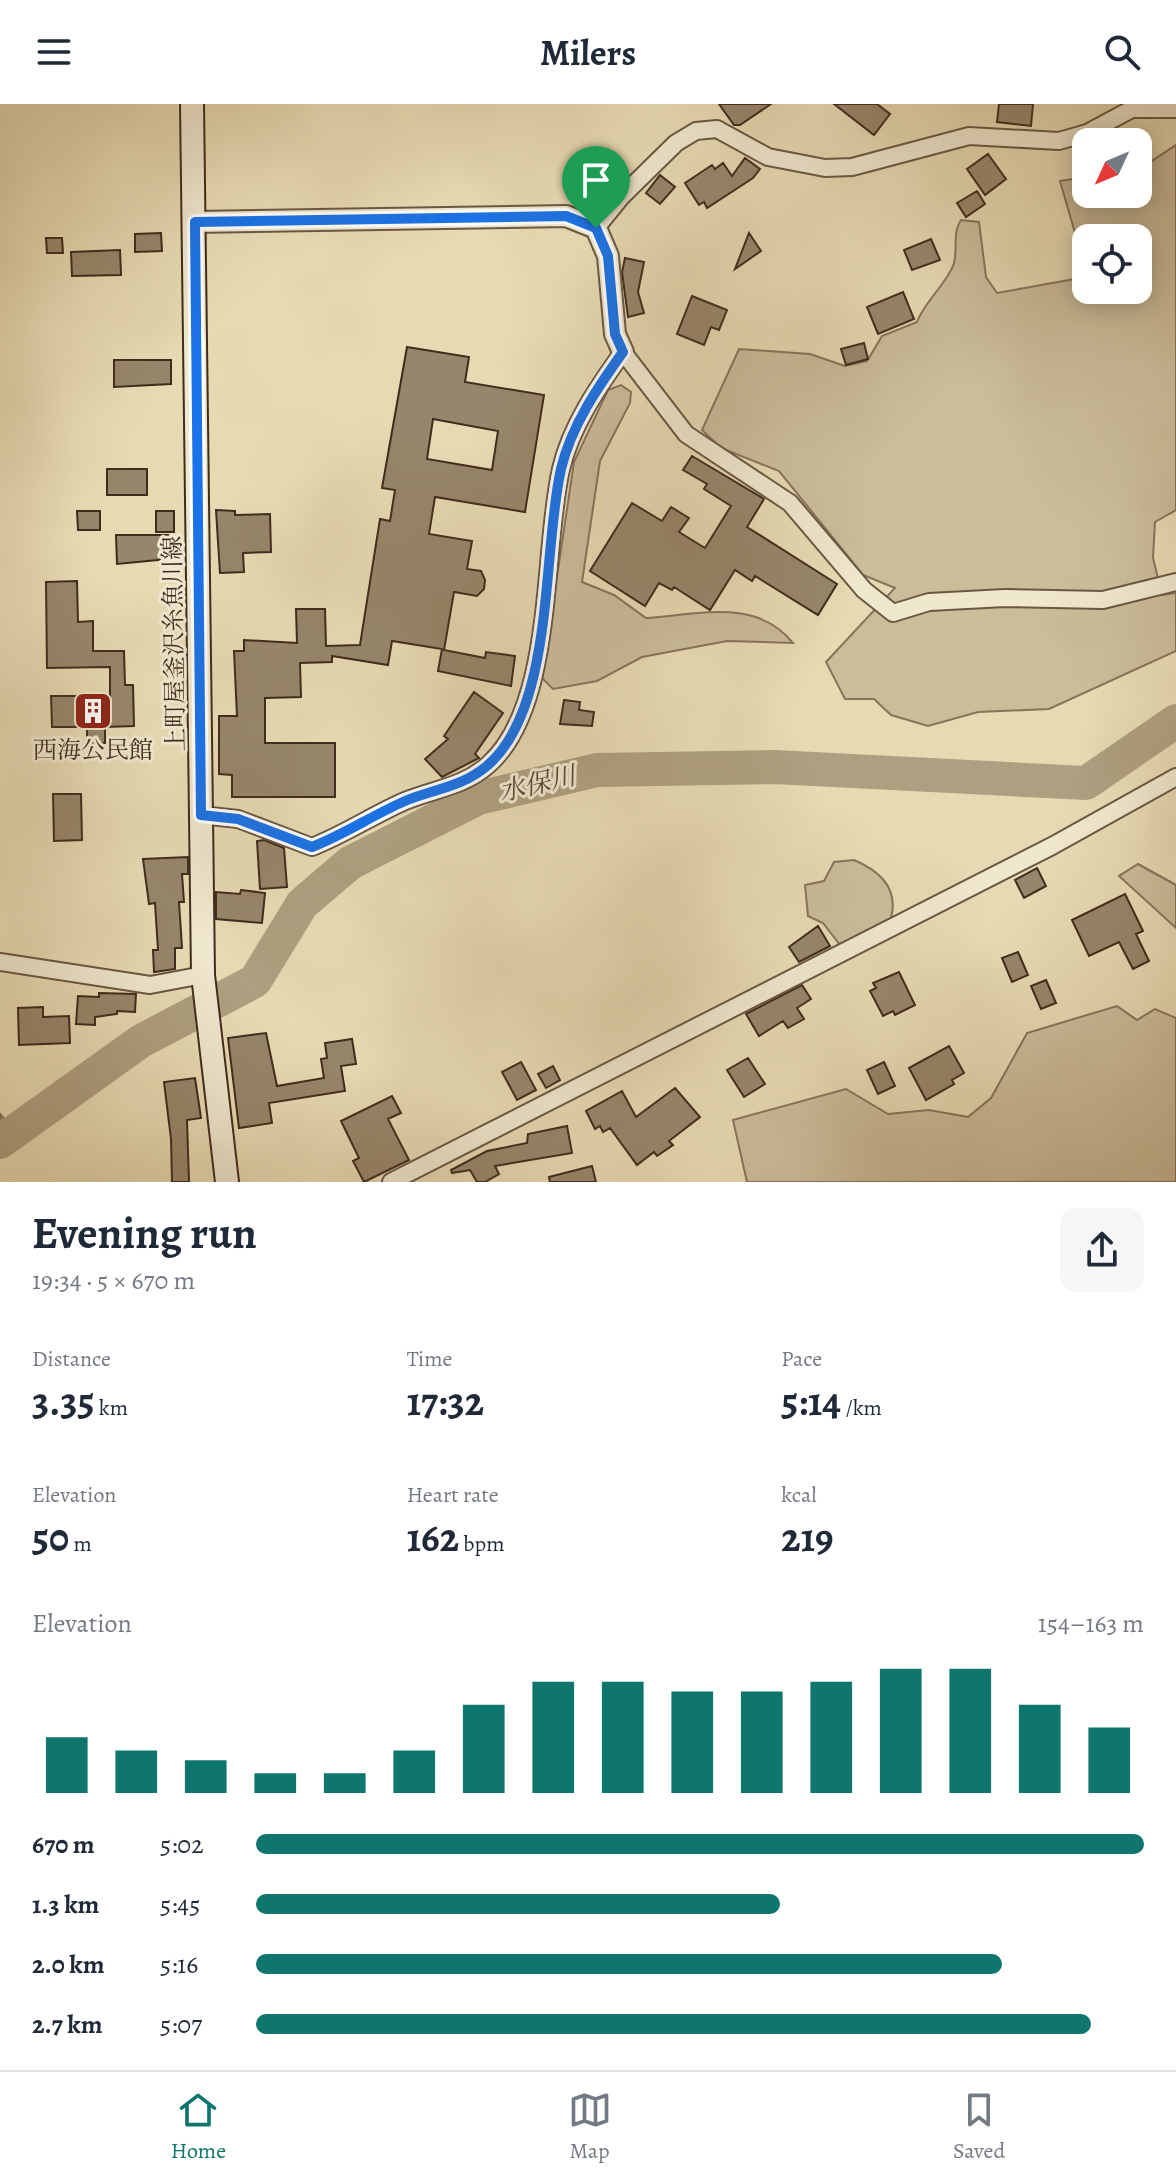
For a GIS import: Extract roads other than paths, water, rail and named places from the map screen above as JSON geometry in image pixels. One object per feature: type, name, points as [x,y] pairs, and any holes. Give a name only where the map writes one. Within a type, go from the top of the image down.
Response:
[{"type":"main road","name":"上町屋釜沢糸魚川線","points":[[192,104],[204,978],[227,1182]]},
{"type":"street","points":[[596,228],[622,196],[676,143],[696,131],[717,129],[768,157],[825,168],[852,167],[969,136],[1059,141],[1087,133],[1132,109],[1176,109]]},
{"type":"street","points":[[195,222],[566,216],[596,228],[608,256],[615,334],[623,352],[686,434],[790,503],[864,590],[893,613],[929,602],[1005,598],[1103,600],[1176,582]]},
{"type":"street","points":[[201,815],[238,819],[312,847],[407,800],[471,778],[491,763],[512,731],[533,681],[561,469],[595,390],[623,352]]},
{"type":"street","points":[[391,1182],[1052,846],[1176,777]]},
{"type":"street","points":[[0,962],[150,985],[204,978]]},
{"type":"waterway","name":"水保川","points":[[0,1142],[141,1041],[255,981],[302,904],[350,863],[478,798],[597,770],[775,767],[1086,783],[1176,721]]},
{"type":"place","name":"西海公民館","points":[[93,711]]}]
